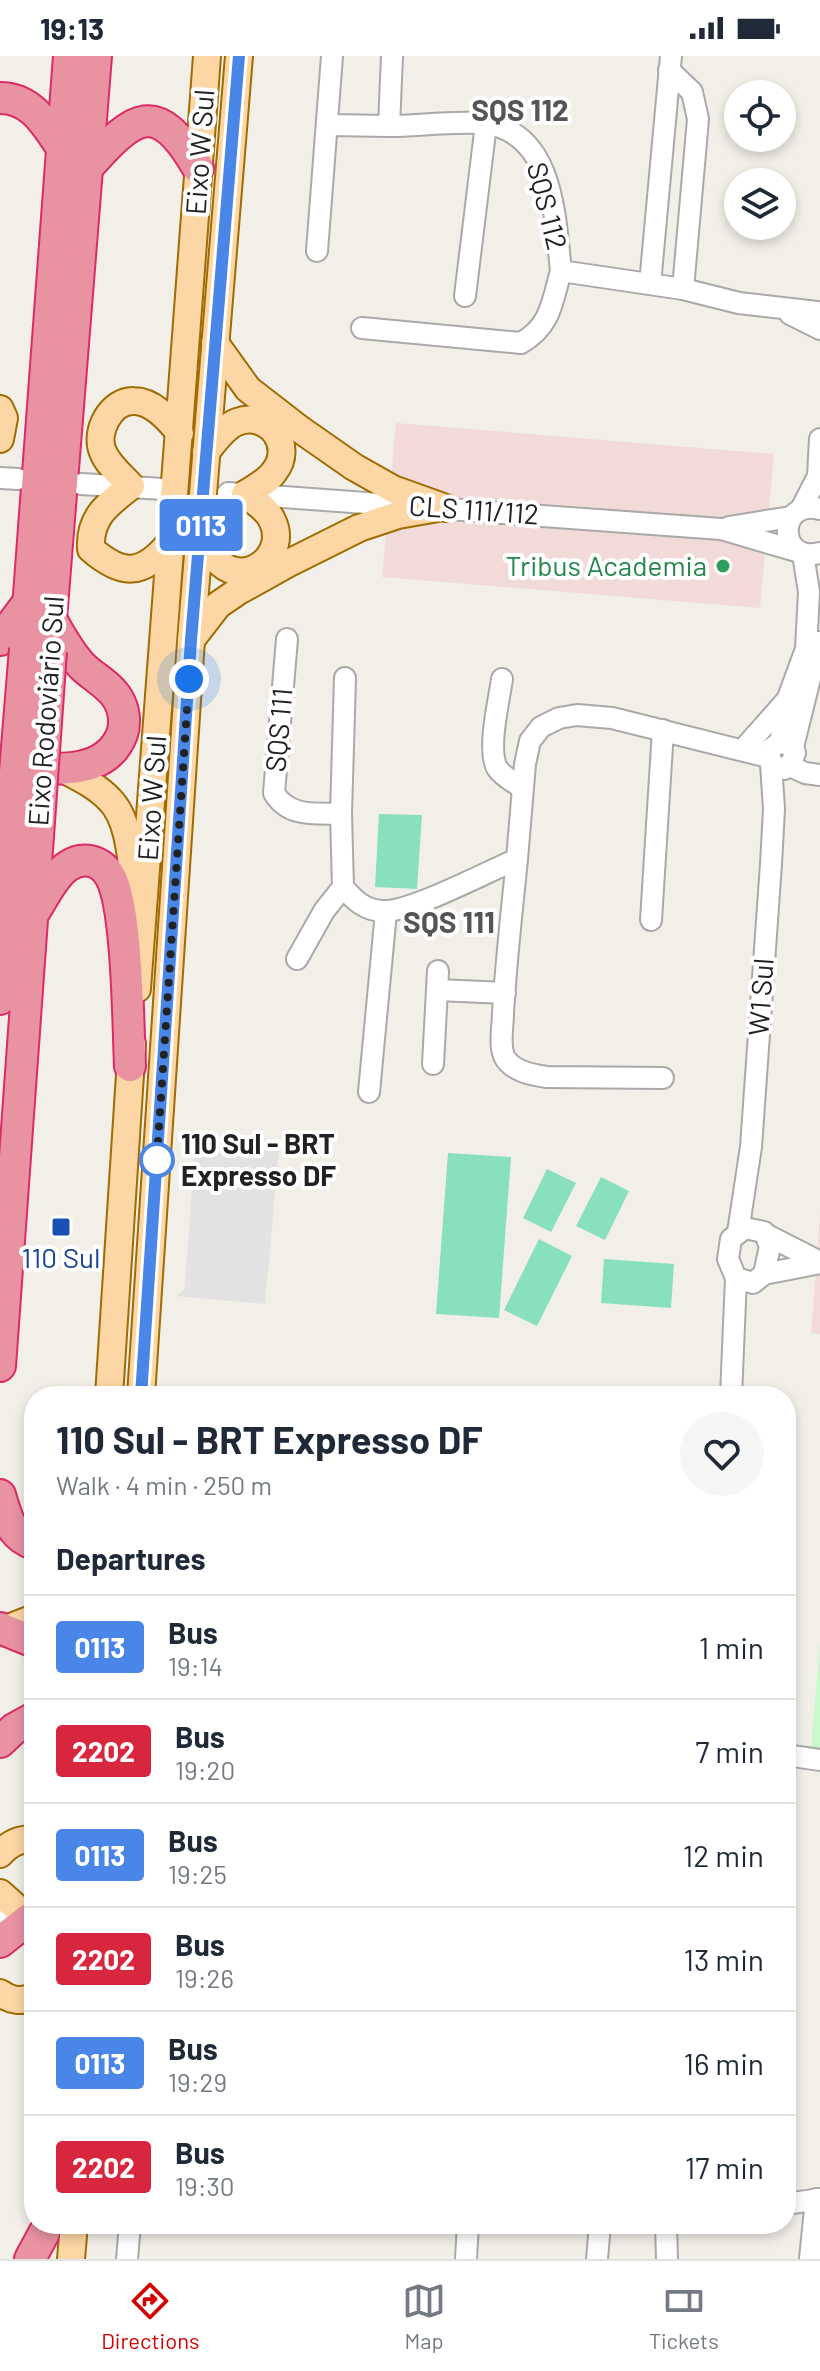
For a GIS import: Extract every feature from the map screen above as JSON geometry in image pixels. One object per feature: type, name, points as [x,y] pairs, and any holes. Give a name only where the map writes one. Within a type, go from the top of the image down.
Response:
[{"type":"highway","name":"Eixo Rodoviário Sul","points":[[39,611],[69,56]]},
{"type":"highway","name":"Eixo Rodoviário Sul","points":[[0,1366],[34,912],[24,835],[25,647],[39,611],[88,167],[96,56]]},
{"type":"highway","points":[[0,98],[26,104],[42,119],[62,148]]},
{"type":"highway","points":[[88,167],[116,135],[131,124],[153,121],[169,128],[183,141],[198,168]]},
{"type":"highway","points":[[0,765],[63,769],[86,767],[113,749],[124,725],[119,700],[81,665],[39,611]]},
{"type":"highway","name":"Eixo Rodoviário Sul","points":[[0,999],[3,918],[24,835]]},
{"type":"highway","points":[[34,912],[66,867],[81,860],[97,862],[110,874],[118,896],[130,1066]]},
{"type":"highway","points":[[0,1495],[11,1529],[24,1540]]},
{"type":"highway","points":[[0,1742],[24,1724]]},
{"type":"highway","points":[[0,1942],[21,1919]]},
{"type":"main road","name":"Eixo W Sul","points":[[110,1386],[130,1066],[207,56]]},
{"type":"main road","name":"Eixo W Sul","points":[[142,1386],[191,640],[239,56]]},
{"type":"main road","points":[[215,343],[248,389],[301,430],[354,467],[393,489],[442,508]]},
{"type":"main road","points":[[169,544],[156,560],[137,569],[122,569],[107,563],[91,549],[90,534],[95,518],[131,486],[103,455],[100,442],[108,416],[119,405],[134,400],[164,415],[180,433]]},
{"type":"main road","points":[[0,409],[4,418],[0,439]]},
{"type":"main road","points":[[206,452],[221,433],[236,422],[251,419],[273,429],[282,441],[282,457],[276,471],[262,485],[236,494]]},
{"type":"main road","points":[[201,530],[219,563],[232,571],[248,571],[261,566],[273,552],[276,536],[272,520],[236,494]]},
{"type":"main road","points":[[191,640],[218,605],[291,562],[359,528],[398,515],[442,508]]},
{"type":"main road","points":[[63,769],[89,783],[113,802],[130,853],[141,938]]},
{"type":"main road","points":[[0,1854],[6,1847],[24,1839]]},
{"type":"main road","points":[[0,1893],[21,1919]]},
{"type":"main road","points":[[0,1993],[10,2000],[24,2001]]},
{"type":"main road","points":[[71,2259],[73,2234]]},
{"type":"street","points":[[317,251],[332,56]]},
{"type":"street","points":[[389,126],[392,56]]},
{"type":"street","points":[[650,284],[670,63]]},
{"type":"street","points":[[670,63],[692,92],[698,119],[683,289]]},
{"type":"street","points":[[465,296],[486,124]]},
{"type":"street","name":"SQS 112","points":[[327,125],[486,124],[508,129],[529,144],[540,161],[555,217],[561,271],[542,328],[521,343],[362,328]]},
{"type":"street","name":"SQS 112","points":[[561,271],[683,289],[819,319]]},
{"type":"street","points":[[804,512],[818,476],[820,439]]},
{"type":"street","points":[[81,484],[163,489]]},
{"type":"street","name":"CLS 111/112","points":[[236,494],[721,529],[807,553]]},
{"type":"street","name":"CLS 111/112","points":[[721,529],[804,512]]},
{"type":"street","name":"W1 Sul","points":[[790,763],[788,698],[806,649],[810,612],[807,553],[788,541],[786,529],[804,512]]},
{"type":"street","name":"SQS 111","points":[[287,639],[274,793],[280,803],[291,810],[341,814]]},
{"type":"street","name":"W1 Sul","points":[[738,1232],[751,1147],[774,809],[790,763],[820,639]]},
{"type":"street","points":[[345,678],[341,814],[343,887],[356,902],[386,912],[446,891],[517,859]]},
{"type":"street","points":[[502,679],[493,751],[497,768],[522,788]]},
{"type":"street","points":[[747,745],[788,698]]},
{"type":"street","points":[[663,1078],[547,1077],[528,1074],[504,1058],[505,993],[522,788],[530,741],[541,727],[559,718],[577,715],[612,718],[790,763]]},
{"type":"street","points":[[651,920],[663,730]]},
{"type":"street","points":[[724,748],[747,745],[790,763]]},
{"type":"street","points":[[297,959],[324,911],[343,887]]},
{"type":"street","points":[[369,1092],[386,912]]},
{"type":"street","points":[[433,1064],[438,981],[505,993]]},
{"type":"street","name":"W1 Sul","points":[[746,1185],[763,1232]]},
{"type":"street","points":[[732,1386],[736,1278],[731,1269],[728,1249],[731,1239],[745,1228],[763,1232],[820,1263]]},
{"type":"street","points":[[735,1333],[770,1256],[763,1232]]},
{"type":"street","points":[[736,1278],[747,1283],[820,1263]]},
{"type":"street","points":[[796,1756],[820,1760]]},
{"type":"street","points":[[796,2202],[818,2199],[810,2259]]},
{"type":"street","points":[[127,2259],[129,2234]]},
{"type":"street","points":[[466,2259],[467,2234]]},
{"type":"street","points":[[597,2259],[599,2234]]},
{"type":"street","points":[[666,2234],[667,2255]]},
{"type":"street","points":[[667,2255],[672,2234]]},
{"type":"shaded area","points":[[396,423],[774,454],[760,608],[382,577]]},
{"type":"shaded area","points":[[191,1133],[280,1140],[265,1304],[176,1296],[185,1285],[195,1141]]},
{"type":"shaded area","points":[[820,1214],[820,1334],[811,1333]]},
{"type":"green space","points":[[379,814],[422,815],[417,889],[375,887]]},
{"type":"green space","points":[[448,1153],[511,1157],[499,1318],[436,1314]]},
{"type":"green space","points":[[547,1169],[576,1183],[551,1232],[523,1218]]},
{"type":"green space","points":[[601,1177],[629,1191],[605,1240],[576,1226]]},
{"type":"green space","points":[[539,1239],[572,1256],[537,1326],[504,1310]]},
{"type":"green space","points":[[604,1259],[674,1264],[671,1308],[601,1303]]},
{"type":"green space","points":[[820,1643],[820,1750],[811,1749]]},
{"type":"bus line","name":"0113","points":[[142,1386],[191,640],[239,56]]},
{"type":"place","name":"Tribus Academia","points":[[723,566]]},
{"type":"place","name":"110 Sul - BRT Expresso DF","points":[[157,1160]]},
{"type":"place","name":"110 Sul","points":[[61,1227]]},
{"type":"district","name":"SQS 112","points":[[520,111]]},
{"type":"district","name":"SQS 111","points":[[449,923]]},
{"type":"route","points":[[157,1160],[156,1172],[189,679]]}]
